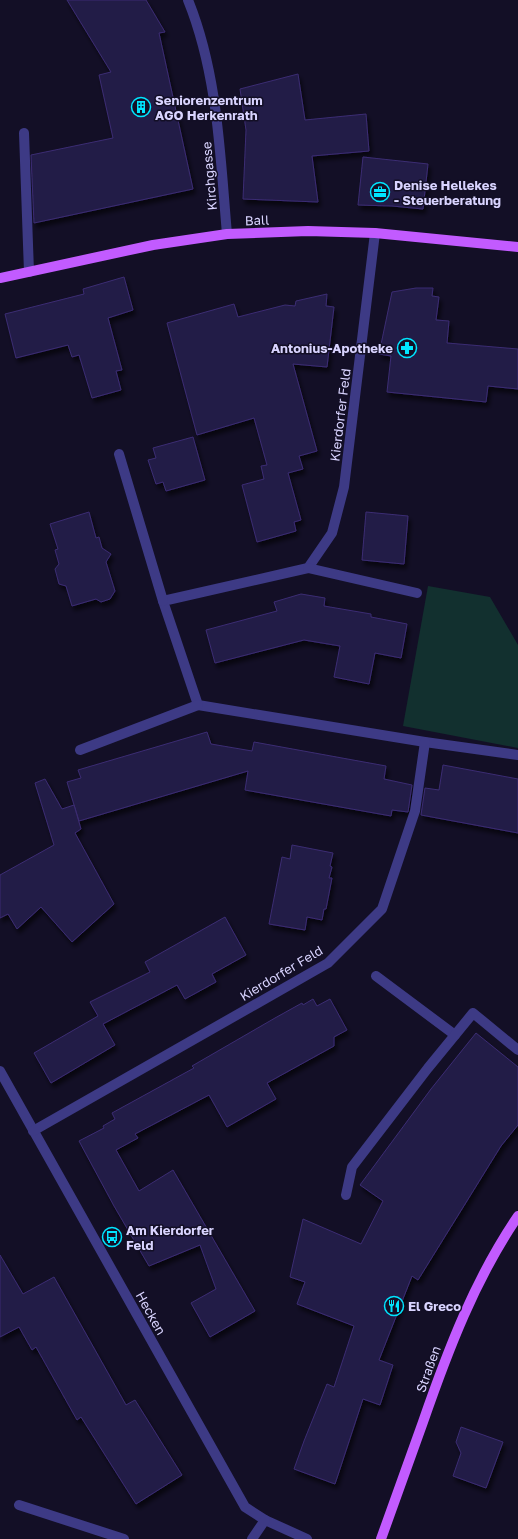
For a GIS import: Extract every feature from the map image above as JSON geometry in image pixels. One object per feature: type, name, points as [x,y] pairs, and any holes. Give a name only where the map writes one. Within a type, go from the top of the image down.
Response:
[{"type":"main road","name":"Ball","points":[[0,278],[154,245],[227,234],[308,231],[375,233],[518,247]]},
{"type":"main road","name":"Straßen","points":[[381,1539],[445,1359],[475,1288],[500,1242],[518,1216]]},
{"type":"street","name":"Kirchgasse","points":[[188,0],[198,24],[213,87],[227,234]]},
{"type":"street","points":[[24,133],[29,272]]},
{"type":"street","name":"Kierdorfer Feld","points":[[308,568],[332,533],[344,487],[375,233]]},
{"type":"street","points":[[119,454],[163,601],[198,705]]},
{"type":"street","points":[[163,601],[308,568],[417,593]]},
{"type":"street","points":[[80,750],[198,705],[425,742],[518,755]]},
{"type":"street","name":"Kierdorfer Feld","points":[[33,1131],[328,963],[382,909],[415,811],[425,742]]},
{"type":"street","points":[[376,976],[454,1035]]},
{"type":"street","points":[[346,1195],[352,1167],[428,1068],[473,1013],[518,1050]]},
{"type":"street","name":"Hecken","points":[[0,1071],[245,1507],[265,1520],[307,1539]]},
{"type":"street","points":[[19,1505],[124,1539]]},
{"type":"street","points":[[252,1539],[265,1520]]},
{"type":"green space","points":[[428,586],[490,597],[518,645],[518,748],[403,726]]},
{"type":"building","name":"Seniorenzentrum AGO Herkenrath","points":[[67,0],[146,0],[165,32],[159,33],[193,189],[34,223],[31,155],[113,138],[99,75],[111,72]]},
{"type":"building","points":[[298,74],[305,120],[366,114],[369,151],[312,156],[318,202],[243,199],[246,130],[240,89]]},
{"type":"building","points":[[363,157],[428,164],[423,209],[358,205]]},
{"type":"building","points":[[124,277],[133,310],[108,318],[122,370],[116,371],[121,390],[92,398],[79,355],[72,357],[68,345],[16,358],[5,314],[84,294],[83,289]]},
{"type":"building","points":[[416,288],[433,288],[432,296],[439,297],[436,320],[449,321],[447,343],[518,349],[518,389],[488,386],[486,402],[387,392],[391,356],[379,354],[392,292]]},
{"type":"building","points":[[327,294],[326,306],[334,307],[327,367],[293,364],[317,451],[299,456],[303,469],[288,473],[301,520],[294,522],[296,531],[257,542],[242,485],[264,479],[261,466],[267,465],[254,418],[197,435],[167,323],[234,304],[238,317],[285,305],[295,306],[296,301]]},
{"type":"building","points":[[193,437],[205,480],[166,491],[163,482],[156,484],[148,460],[156,458],[153,448]]},
{"type":"building","points":[[89,512],[96,538],[99,537],[102,548],[111,554],[106,562],[115,591],[110,599],[101,602],[96,599],[72,606],[66,586],[59,584],[55,569],[59,564],[55,550],[58,549],[50,524]]},
{"type":"building","points":[[366,512],[408,516],[404,564],[362,560]]},
{"type":"building","points":[[301,594],[325,598],[324,606],[371,614],[371,617],[407,624],[401,658],[375,653],[369,684],[334,677],[340,646],[304,640],[215,663],[206,630],[277,611],[274,602]]},
{"type":"building","points":[[207,732],[211,744],[252,751],[254,742],[386,766],[384,779],[412,785],[408,812],[392,810],[391,816],[245,790],[248,771],[79,821],[67,782],[81,778],[78,770]]},
{"type":"building","points":[[443,765],[518,779],[518,833],[421,815],[425,788],[439,790]]},
{"type":"building","points":[[45,779],[62,809],[74,805],[81,829],[75,833],[114,904],[72,942],[41,907],[17,929],[8,914],[0,918],[0,875],[54,845],[35,783]]},
{"type":"building","points":[[292,845],[333,853],[330,866],[332,867],[329,878],[332,878],[326,909],[324,909],[322,920],[307,917],[305,930],[269,924],[282,857],[290,859]]},
{"type":"building","points":[[225,917],[246,955],[212,974],[216,982],[185,999],[177,985],[103,1024],[115,1045],[51,1083],[34,1053],[98,1016],[90,1002],[150,972],[145,962]]},
{"type":"building","points":[[313,999],[317,1006],[330,999],[347,1030],[334,1037],[334,1046],[267,1083],[276,1099],[227,1127],[209,1095],[135,1134],[138,1138],[116,1150],[139,1191],[173,1170],[255,1311],[210,1337],[191,1303],[216,1289],[200,1245],[149,1266],[114,1206],[79,1141],[104,1128],[103,1126],[115,1119],[112,1113],[194,1068],[192,1066],[275,1018],[302,1003],[303,1005]]},
{"type":"building","points":[[476,1033],[518,1067],[518,1125],[501,1146],[418,1280],[412,1276],[379,1360],[393,1365],[380,1405],[363,1399],[335,1484],[294,1469],[327,1384],[334,1387],[354,1326],[297,1304],[305,1282],[290,1277],[303,1219],[361,1244],[383,1201],[360,1185],[431,1089]]},
{"type":"building","points":[[0,1255],[23,1294],[54,1277],[126,1405],[135,1400],[182,1475],[136,1504],[81,1417],[77,1420],[36,1347],[32,1350],[19,1327],[0,1337]]},
{"type":"building","points":[[461,1427],[503,1442],[486,1488],[453,1476],[461,1453],[456,1442]]},
{"type":"place","name":"Seniorenzentrum AGO Herkenrath","points":[[141,107]]},
{"type":"place","name":"Denise Hellekes - Steuerberatung","points":[[380,192]]},
{"type":"place","name":"Antonius-Apotheke","points":[[407,348]]},
{"type":"place","name":"Am Kierdorfer Feld","points":[[112,1237]]},
{"type":"place","name":"El Greco","points":[[394,1306]]}]
